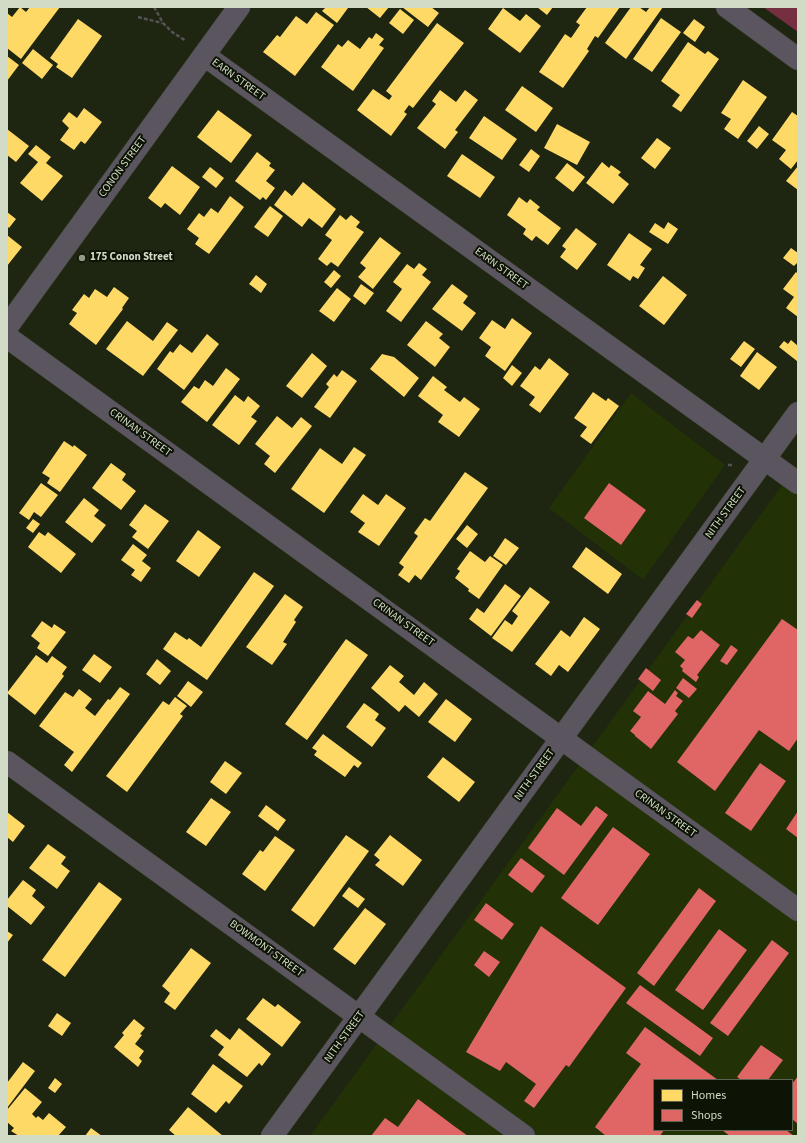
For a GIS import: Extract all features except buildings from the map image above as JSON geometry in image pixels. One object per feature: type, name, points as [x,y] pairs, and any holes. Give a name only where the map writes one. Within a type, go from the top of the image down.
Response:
[{"type":"street","name":"CONON STREET","points":[[7,327],[239,7]]},
{"type":"street","points":[[727,7],[798,59]]},
{"type":"street","name":"EARN STREET","points":[[204,55],[798,483]]},
{"type":"street","name":"CRINAN STREET","points":[[7,337],[798,910]]},
{"type":"street","name":"NITH STREET","points":[[272,1136],[798,414]]},
{"type":"street","name":"BOWMONT STREET","points":[[7,762],[524,1136]]},
{"type":"path","points":[[154,7],[163,23],[172,32],[186,41]]},
{"type":"path","points":[[138,17],[163,23]]},
{"type":"path","points":[[728,465],[732,466]]},
{"type":"shaded area","points":[[763,7],[798,7],[798,32]]},
{"type":"shaded area","points":[[631,393],[725,465],[643,580],[549,508]]},
{"type":"shaded area","points":[[798,463],[798,1136],[310,1136]]},
{"type":"place","name":"175 Conon Street","points":[[82,258]]}]
